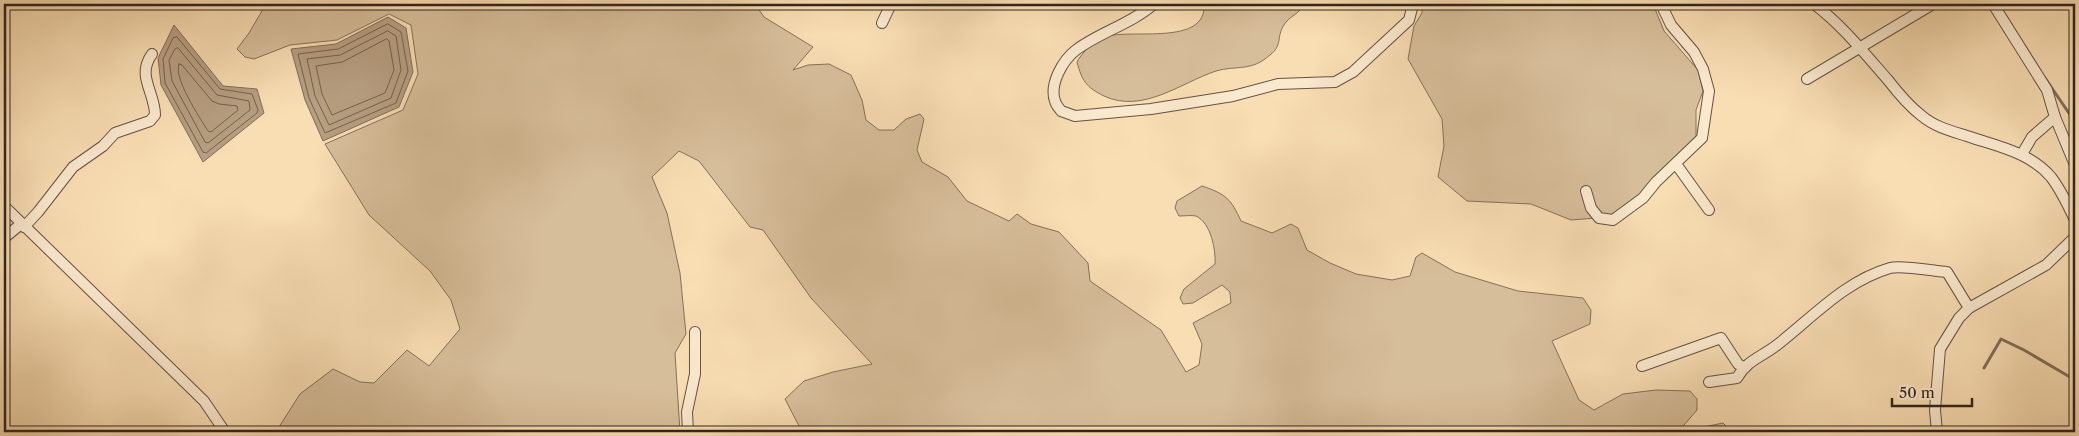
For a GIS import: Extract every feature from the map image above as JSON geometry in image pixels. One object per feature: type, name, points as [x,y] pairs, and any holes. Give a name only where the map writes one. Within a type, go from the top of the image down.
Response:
[{"type":"street","points":[[882,24],[891,4]]},
{"type":"street","points":[[1154,4],[1143,13],[1076,50],[1062,64],[1055,86],[1054,100],[1061,111],[1074,116],[1151,109],[1233,96],[1278,84],[1335,82],[1354,72],[1409,20],[1412,8],[1410,4]]},
{"type":"street","points":[[1586,192],[1591,208],[1599,218],[1613,220],[1644,198],[1656,182],[1702,138],[1710,91],[1704,69],[1694,52],[1671,25],[1661,4]]},
{"type":"street","points":[[1814,4],[1825,12],[1859,47],[1906,101],[1923,117],[1941,128],[2022,154],[2050,176],[2061,191],[2075,220]]},
{"type":"street","points":[[1807,79],[1932,4]]},
{"type":"street","points":[[1993,4],[2047,90],[2055,117],[2075,165]]},
{"type":"street","points":[[4,238],[38,212],[73,167],[103,146],[115,132],[150,121],[155,115],[155,109],[145,78],[145,64],[152,54]]},
{"type":"street","points":[[2022,154],[2032,137],[2055,117]]},
{"type":"street","points":[[1676,164],[1708,210]]},
{"type":"street","points":[[4,206],[204,401],[225,432]]},
{"type":"street","points":[[1937,432],[1934,410],[1940,349],[1959,318],[1969,308],[2046,265],[2075,237]]},
{"type":"street","points":[[1708,382],[1737,378],[1743,367],[1776,346],[1823,305],[1860,280],[1892,267],[1947,272],[1969,308]]},
{"type":"street","points":[[688,432],[688,412],[695,374],[695,332]]},
{"type":"street","points":[[1642,366],[1721,338],[1738,364],[1743,367]]},
{"type":"shaded area","points":[[266,4],[755,4],[764,17],[813,47],[793,70],[808,65],[829,64],[851,75],[862,100],[866,120],[879,130],[894,130],[906,119],[920,114],[924,119],[917,150],[922,162],[948,177],[967,201],[1009,221],[1017,214],[1031,224],[1059,232],[1088,263],[1090,281],[1161,330],[1186,372],[1199,365],[1202,344],[1193,323],[1231,303],[1230,292],[1222,285],[1193,303],[1183,304],[1180,298],[1184,289],[1215,264],[1212,237],[1205,224],[1196,216],[1179,216],[1175,208],[1177,201],[1202,186],[1227,198],[1241,221],[1272,233],[1291,224],[1298,228],[1307,250],[1330,263],[1356,274],[1392,280],[1410,276],[1416,257],[1422,253],[1455,272],[1518,291],[1583,298],[1591,310],[1590,324],[1552,341],[1579,400],[1594,410],[1623,394],[1656,390],[1690,391],[1697,399],[1697,410],[1678,432],[808,432],[799,426],[785,399],[804,381],[833,372],[872,364],[811,298],[763,230],[750,227],[699,161],[679,151],[652,177],[667,213],[680,273],[686,334],[675,353],[680,432],[280,432],[279,427],[300,394],[333,369],[360,382],[374,383],[407,350],[429,366],[460,329],[451,300],[430,271],[369,215],[325,144],[403,110],[418,74],[411,25],[389,14],[337,40],[290,45],[254,59],[245,57],[237,49]]},
{"type":"shaded area","points":[[1204,4],[1304,4],[1284,25],[1277,48],[1256,64],[1216,71],[1161,95],[1133,101],[1119,101],[1104,96],[1093,90],[1083,79],[1077,62],[1096,41],[1117,35],[1181,31],[1193,26],[1202,17]]},
{"type":"shaded area","points":[[1422,4],[1653,4],[1664,31],[1698,70],[1703,91],[1696,110],[1696,136],[1640,196],[1610,217],[1571,220],[1531,204],[1467,201],[1438,177],[1444,146],[1442,119],[1408,59],[1414,26],[1422,13]]},
{"type":"shaded area","points":[[1723,423],[1732,432],[1696,432],[1699,428]]},
{"type":"water","points":[[388,17],[406,28],[413,72],[399,107],[323,141],[305,100],[291,49],[336,44]]},
{"type":"water","points":[[174,25],[223,86],[257,89],[264,113],[203,162],[161,85],[158,58]]},
{"type":"waterway","points":[[2045,78],[2075,122]]},
{"type":"waterway","points":[[1984,368],[2001,339],[2024,350],[2075,380]]}]
